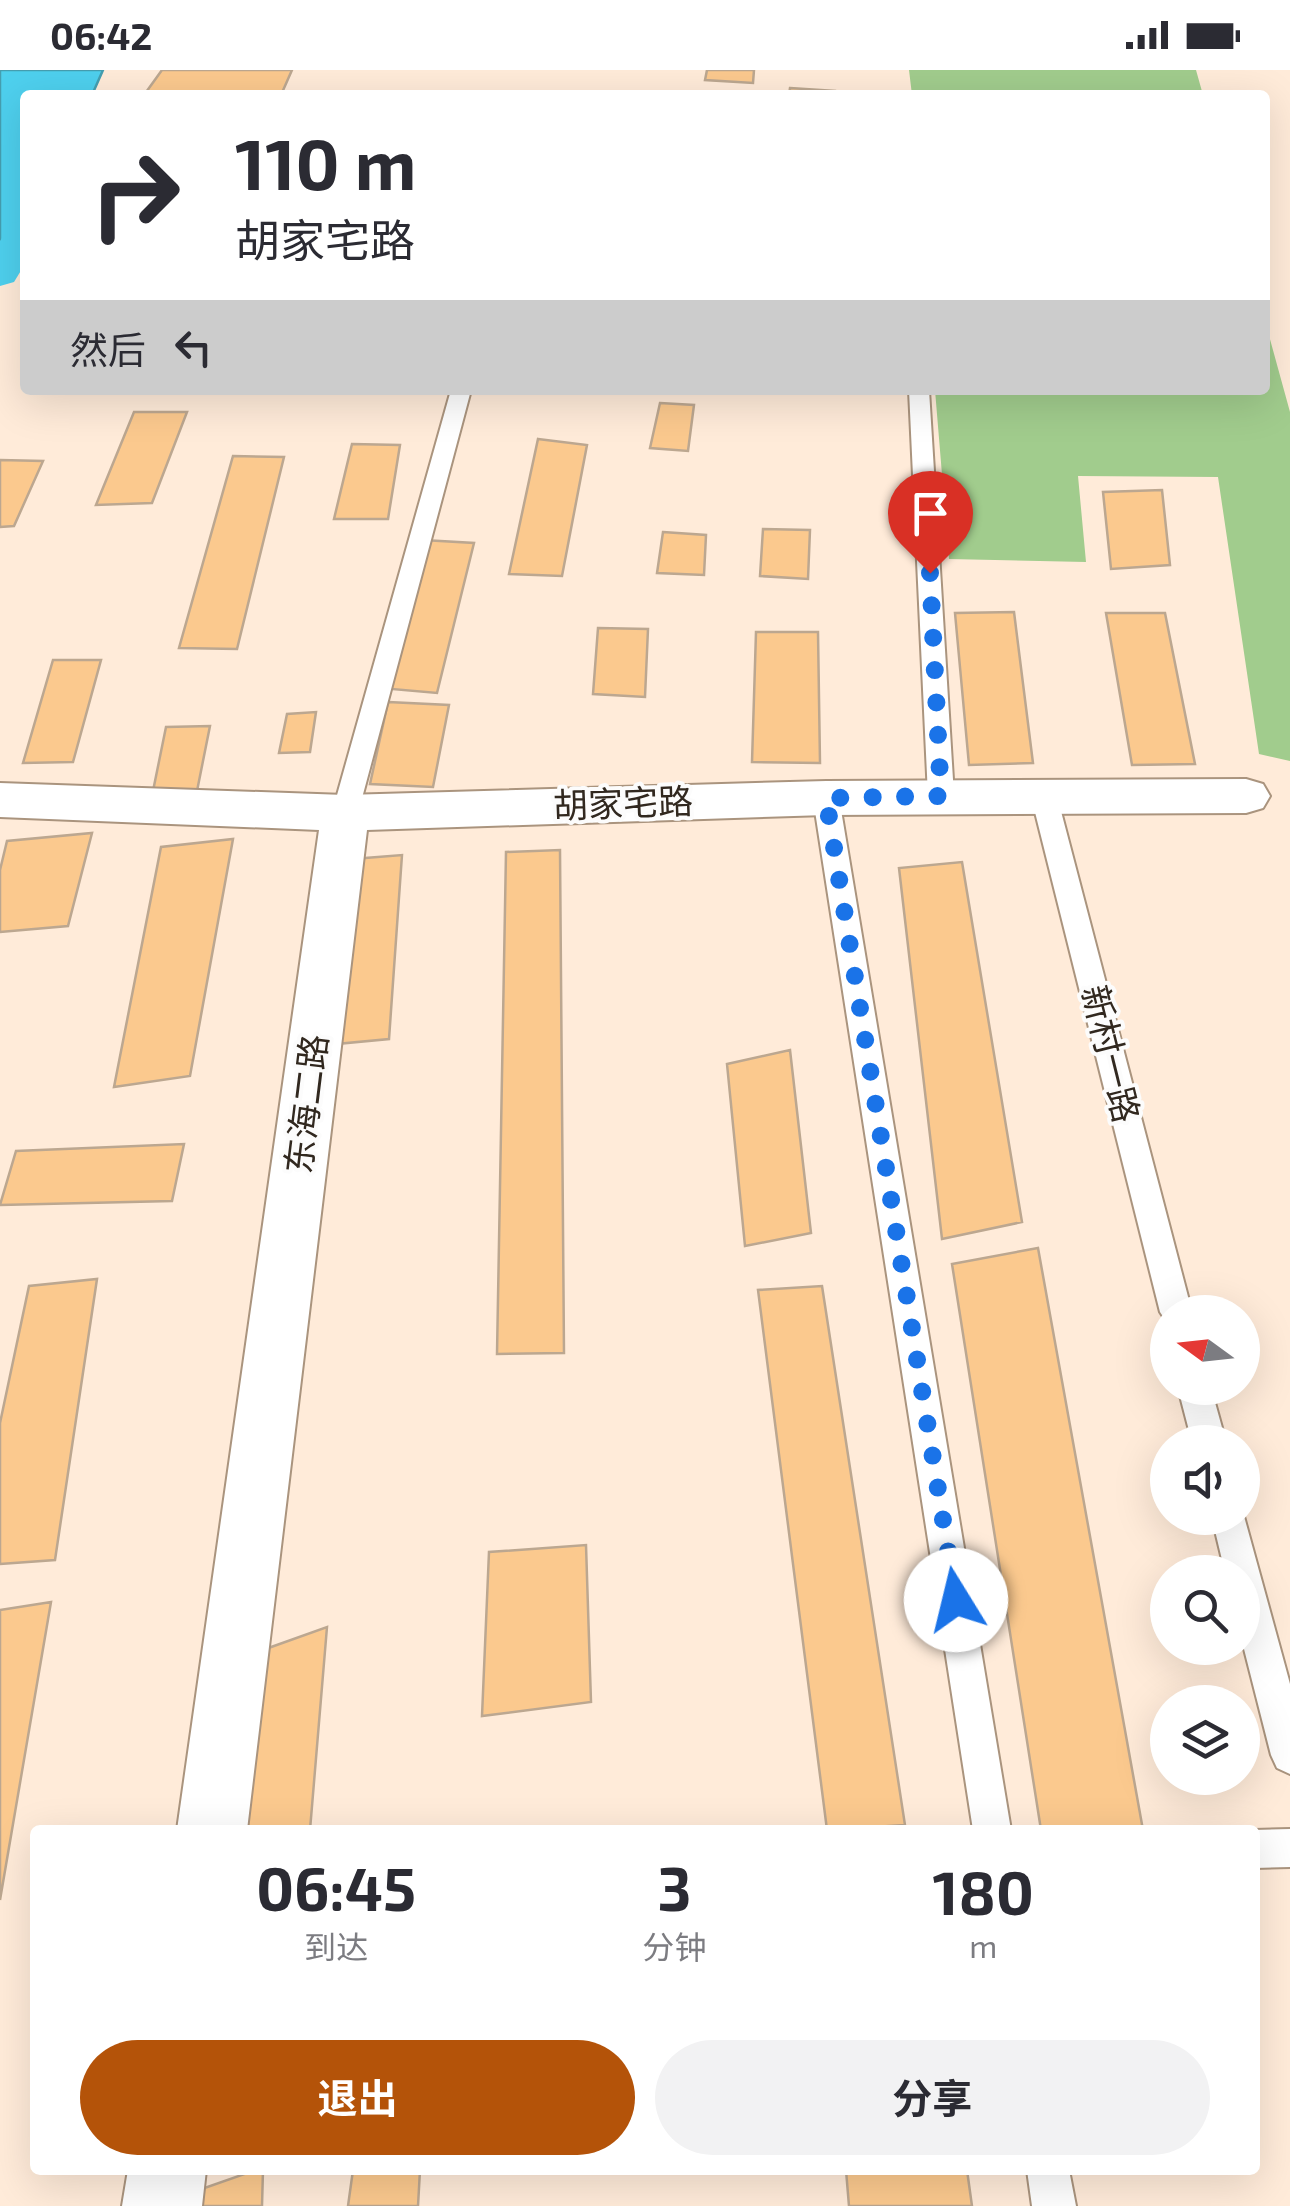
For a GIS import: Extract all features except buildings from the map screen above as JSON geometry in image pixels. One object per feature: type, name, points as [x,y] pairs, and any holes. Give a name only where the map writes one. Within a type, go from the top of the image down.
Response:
[{"type":"street","name":"胡家宅路","points":[[0,800],[345,813],[826,798],[1246,796]]},
{"type":"street","name":"东海二路","points":[[213,1825],[345,813]]},
{"type":"street","points":[[162,2206],[166,2175]]},
{"type":"lane","name":"东海二路","points":[[345,813],[460,395]]},
{"type":"lane","points":[[919,395],[941,796]]},
{"type":"lane","name":"新村一路","points":[[1044,796],[1172,1295]]},
{"type":"lane","points":[[826,798],[991,1825]]},
{"type":"lane","points":[[1232,1535],[1290,1755]]},
{"type":"lane","points":[[1260,1848],[1290,1848]]},
{"type":"lane","points":[[1049,2175],[1054,2206]]},
{"type":"green space","points":[[909,70],[1196,70],[1202,90],[911,90]]},
{"type":"green space","points":[[1270,339],[1290,412],[1290,761],[1259,754],[1218,477],[1078,476],[1086,562],[949,559],[935,395],[1270,395]]},
{"type":"water","points":[[0,70],[103,70],[94,90],[20,90],[20,239],[0,274]]},
{"type":"waterway","points":[[0,274],[20,240]]},
{"type":"route","points":[[930,573],[941,796],[826,798],[956,1600]]}]
